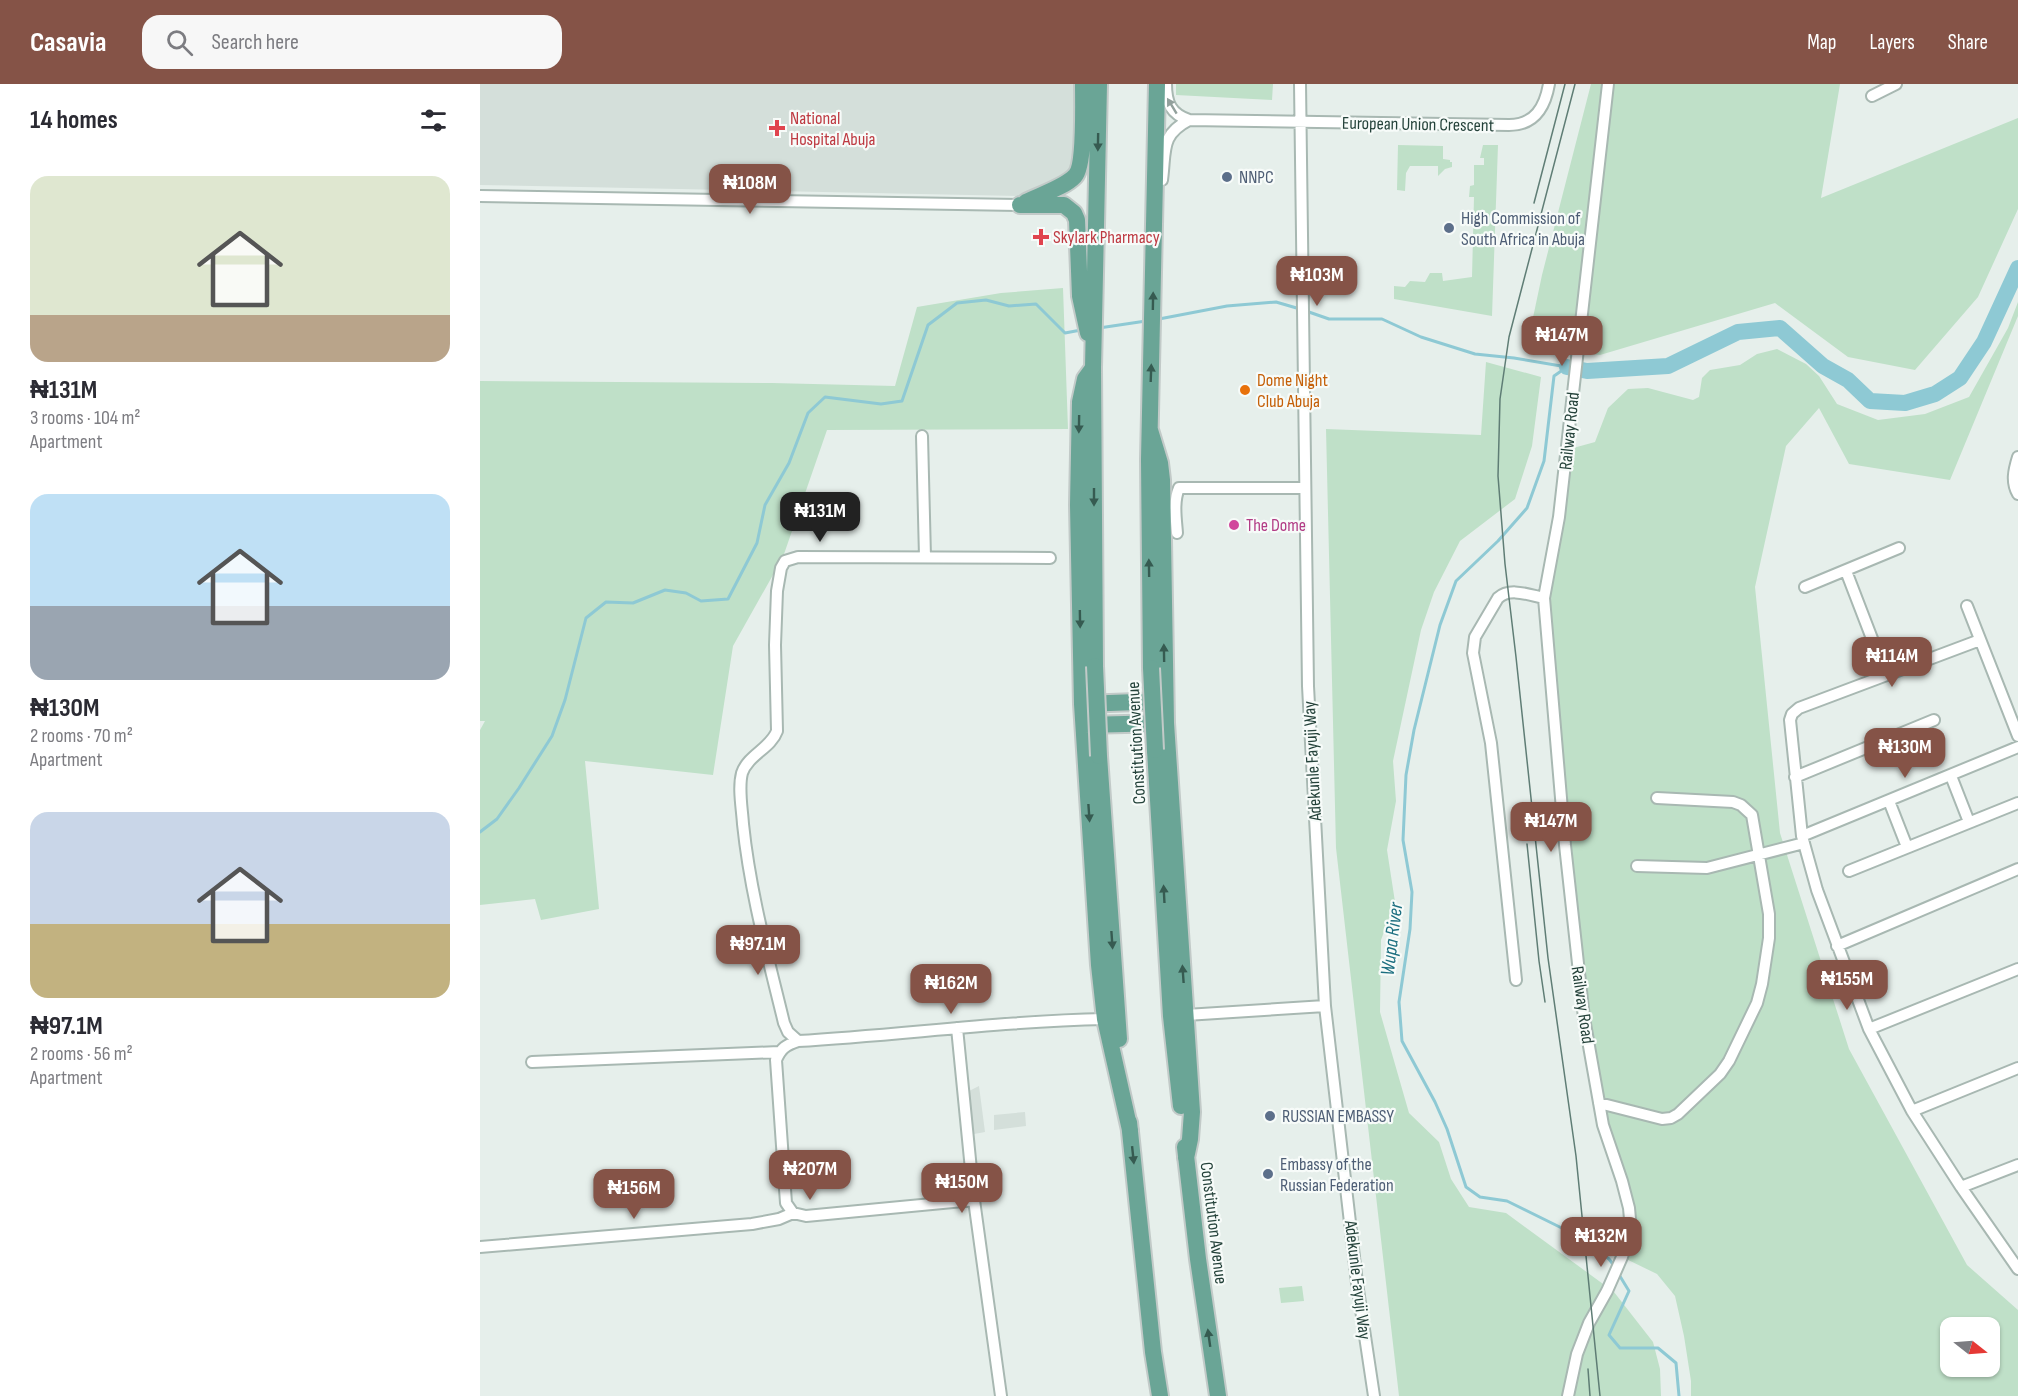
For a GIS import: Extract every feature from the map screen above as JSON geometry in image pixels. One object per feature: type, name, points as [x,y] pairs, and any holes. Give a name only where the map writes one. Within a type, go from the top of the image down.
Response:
[{"type":"main road","points":[[1020,205],[1070,181],[1079,171],[1083,84]]},
{"type":"main road","name":"Constitution Avenue","points":[[1099,84],[1087,253],[1093,361],[1095,666],[1099,756],[1117,1019],[1153,1352],[1160,1396]]},
{"type":"main road","name":"Constitution Avenue","points":[[1157,84],[1150,430],[1151,668],[1171,1016],[1186,1158],[1214,1372],[1220,1396]]},
{"type":"main road","points":[[1020,205],[1060,204],[1068,207],[1077,220],[1087,253]]},
{"type":"main road","points":[[1093,361],[1085,379],[1080,402],[1078,505],[1083,725],[1099,965],[1106,1018],[1130,1130]]},
{"type":"main road","points":[[1150,430],[1160,463],[1162,480],[1166,723],[1192,1112],[1186,1158]]},
{"type":"main road","points":[[1082,704],[1135,700],[1165,701]]},
{"type":"main road","points":[[1083,725],[1166,723]]},
{"type":"street","points":[[1166,84],[1171,108],[1179,117],[1189,120]]},
{"type":"street","points":[[1300,84],[1300,122]]},
{"type":"street","name":"European Union Crescent","points":[[1189,120],[1517,125],[1542,109],[1549,84]]},
{"type":"street","name":"Railway Road","points":[[1569,1396],[1576,1354],[1622,1257],[1630,1231],[1629,1208],[1603,1125],[1584,1018],[1566,856],[1544,598],[1559,517],[1608,84]]},
{"type":"street","points":[[1872,96],[1896,84]]},
{"type":"street","points":[[1155,214],[1160,197],[1166,140],[1172,131],[1189,120]]},
{"type":"street","name":"Adekunle Fayuji Way","points":[[1300,122],[1308,686],[1325,1006],[1357,1283],[1374,1396]]},
{"type":"street","points":[[480,196],[1020,205]]},
{"type":"street","points":[[922,436],[925,557]]},
{"type":"street","points":[[2018,457],[2013,474],[2014,488],[2018,494]]},
{"type":"street","points":[[1177,533],[1176,495],[1179,488],[1305,488]]},
{"type":"street","points":[[1805,587],[1899,548]]},
{"type":"street","points":[[798,1041],[786,1028],[764,945],[746,851],[741,800],[742,773],[745,766],[771,740],[777,730],[775,608],[781,568],[785,561],[798,557],[1050,558]]},
{"type":"street","points":[[1846,571],[1886,675]]},
{"type":"street","points":[[1516,980],[1491,743],[1476,677],[1473,644],[1497,598],[1502,594],[1508,592],[1544,598]]},
{"type":"street","points":[[1967,606],[2018,736]]},
{"type":"street","points":[[1980,640],[1799,708],[1792,714],[1790,720],[1803,839],[1817,890],[1869,1029],[1912,1111],[1961,1187],[2016,1264]]},
{"type":"street","points":[[1795,777],[1934,720]]},
{"type":"street","points":[[1637,866],[1707,868],[1760,855],[1803,839],[2018,747]]},
{"type":"street","points":[[1951,776],[1970,822]]},
{"type":"street","points":[[1599,1103],[1662,1119],[1678,1114],[1720,1074],[1729,1061],[1756,1003],[1766,961],[1769,914],[1752,815],[1741,805],[1733,802],[1657,798]]},
{"type":"street","points":[[1889,801],[1907,848]]},
{"type":"street","points":[[1848,871],[2018,803]]},
{"type":"street","points":[[1837,946],[2018,869]]},
{"type":"street","points":[[1869,1029],[2018,969]]},
{"type":"street","points":[[1186,1015],[1325,1006]]},
{"type":"street","points":[[793,1213],[786,1203],[776,1060],[784,1046],[798,1041],[1106,1018]]},
{"type":"street","points":[[957,1028],[974,1200],[1000,1396]]},
{"type":"street","points":[[532,1062],[779,1052]]},
{"type":"street","points":[[1912,1111],[2018,1068]]},
{"type":"street","points":[[1961,1187],[2018,1165]]},
{"type":"street","points":[[480,1247],[752,1224],[779,1219],[793,1213],[806,1216],[974,1200]]},
{"type":"shaded area","name":"National Hospital Abuja","points":[[480,84],[1075,84],[1074,172],[1019,196],[480,185]]},
{"type":"shaded area","points":[[979,1086],[985,1132],[974,1134],[969,1091]]},
{"type":"shaded area","points":[[1025,1112],[1026,1126],[994,1130],[994,1115]]},
{"type":"green space","points":[[1176,84],[1273,84],[1272,100],[1176,95]]},
{"type":"green space","points":[[1591,84],[1840,84],[1821,198],[2018,118],[2018,209],[1978,297],[1915,370],[1848,357],[1775,303],[1600,355],[1527,346],[1542,275]]},
{"type":"green space","points":[[1398,145],[1443,146],[1443,159],[1450,160],[1452,167],[1445,169],[1438,176],[1438,166],[1410,166],[1406,173],[1405,191],[1397,190]]},
{"type":"green space","points":[[1483,145],[1498,145],[1492,316],[1394,299],[1394,286],[1405,287],[1410,281],[1425,282],[1430,273],[1442,273],[1443,281],[1472,277],[1474,197],[1469,197],[1470,186],[1474,185],[1474,165],[1484,165],[1484,158],[1480,158]]},
{"type":"green space","points":[[1063,288],[1068,429],[827,430],[783,557],[733,646],[713,775],[585,761],[599,909],[541,920],[535,899],[480,905],[480,730],[485,721],[480,721],[480,381],[895,386],[917,307],[1001,293]]},
{"type":"green space","points":[[2018,302],[2018,316],[1950,480],[1849,464],[1819,408],[1786,446],[1755,587],[1780,833],[1849,1049],[1967,1265],[2018,1310],[2018,1396],[1691,1396],[1684,1336],[1675,1296],[1657,1274],[1622,1257],[1630,1231],[1584,1018],[1544,598],[1566,450],[1595,442],[1608,408],[1628,389],[1648,388],[1693,400],[1699,397],[1702,378],[1710,370],[1740,365],[1757,354],[1777,349],[1806,364],[1819,376],[1837,404],[1878,420],[1925,414],[1969,397],[2008,328]]},
{"type":"green space","points":[[1486,362],[1541,377],[1532,446],[1515,499],[1460,541],[1434,592],[1421,630],[1393,761],[1396,801],[1387,850],[1395,902],[1381,940],[1380,1012],[1409,1113],[1439,1142],[1451,1179],[1469,1207],[1506,1213],[1614,1292],[1653,1342],[1660,1369],[1661,1396],[1399,1396],[1336,848],[1326,429],[1481,435]]},
{"type":"green space","points":[[1302,1286],[1304,1301],[1281,1303],[1279,1288]]},
{"type":"waterway","points":[[1567,367],[1587,371],[1668,366],[1738,332],[1780,328],[1823,366],[1848,380],[1870,401],[1905,403],[1935,394],[1960,378],[1984,342],[2018,268]]},
{"type":"waterway","points":[[480,832],[497,819],[552,736],[565,700],[586,618],[606,602],[633,603],[665,590],[686,593],[701,601],[728,599],[757,543],[765,505],[789,463],[808,413],[825,397],[881,404],[902,401],[928,325],[957,303],[986,300],[1009,306],[1036,304],[1065,333],[1081,330]]},
{"type":"waterway","points":[[1159,319],[1227,306],[1276,302],[1300,309]]},
{"type":"waterway","points":[[1306,311],[1329,319],[1382,319],[1421,337],[1475,354],[1567,367]]},
{"type":"waterway","points":[[1099,328],[1146,321]]},
{"type":"waterway","name":"Wupa River","points":[[1567,367],[1554,376],[1544,461],[1527,508],[1498,541],[1456,581],[1440,625],[1414,730],[1406,775],[1403,840],[1412,892],[1410,929],[1399,1002],[1402,1041],[1447,1129],[1466,1187],[1480,1197],[1507,1201],[1582,1238],[1609,1259],[1615,1267]]},
{"type":"waterway","name":"Wupa River","points":[[1618,1273],[1629,1291],[1609,1335],[1620,1348],[1658,1348],[1676,1363],[1679,1396]]},
{"type":"tram line","points":[[1534,203],[1565,84]]},
{"type":"tram line","points":[[1575,84],[1509,337],[1500,399],[1498,476],[1505,564],[1548,958],[1576,1156],[1600,1396]]},
{"type":"tram line","points":[[1527,844],[1545,1002]]},
{"type":"tram line","points":[[1588,1369],[1590,1396]]},
{"type":"place","name":"National Hospital Abuja","points":[[777,128]]},
{"type":"place","name":"NNPC","points":[[1227,177]]},
{"type":"place","name":"High Commission of South Africa in Abuja","points":[[1449,228]]},
{"type":"place","name":"Skylark Pharmacy","points":[[1041,237]]},
{"type":"place","name":"Dome Night Club Abuja","points":[[1245,390]]},
{"type":"place","name":"The Dome","points":[[1234,525]]},
{"type":"place","name":"RUSSIAN EMBASSY","points":[[1270,1116]]},
{"type":"place","name":"Embassy of the Russian Federation","points":[[1268,1174]]}]
